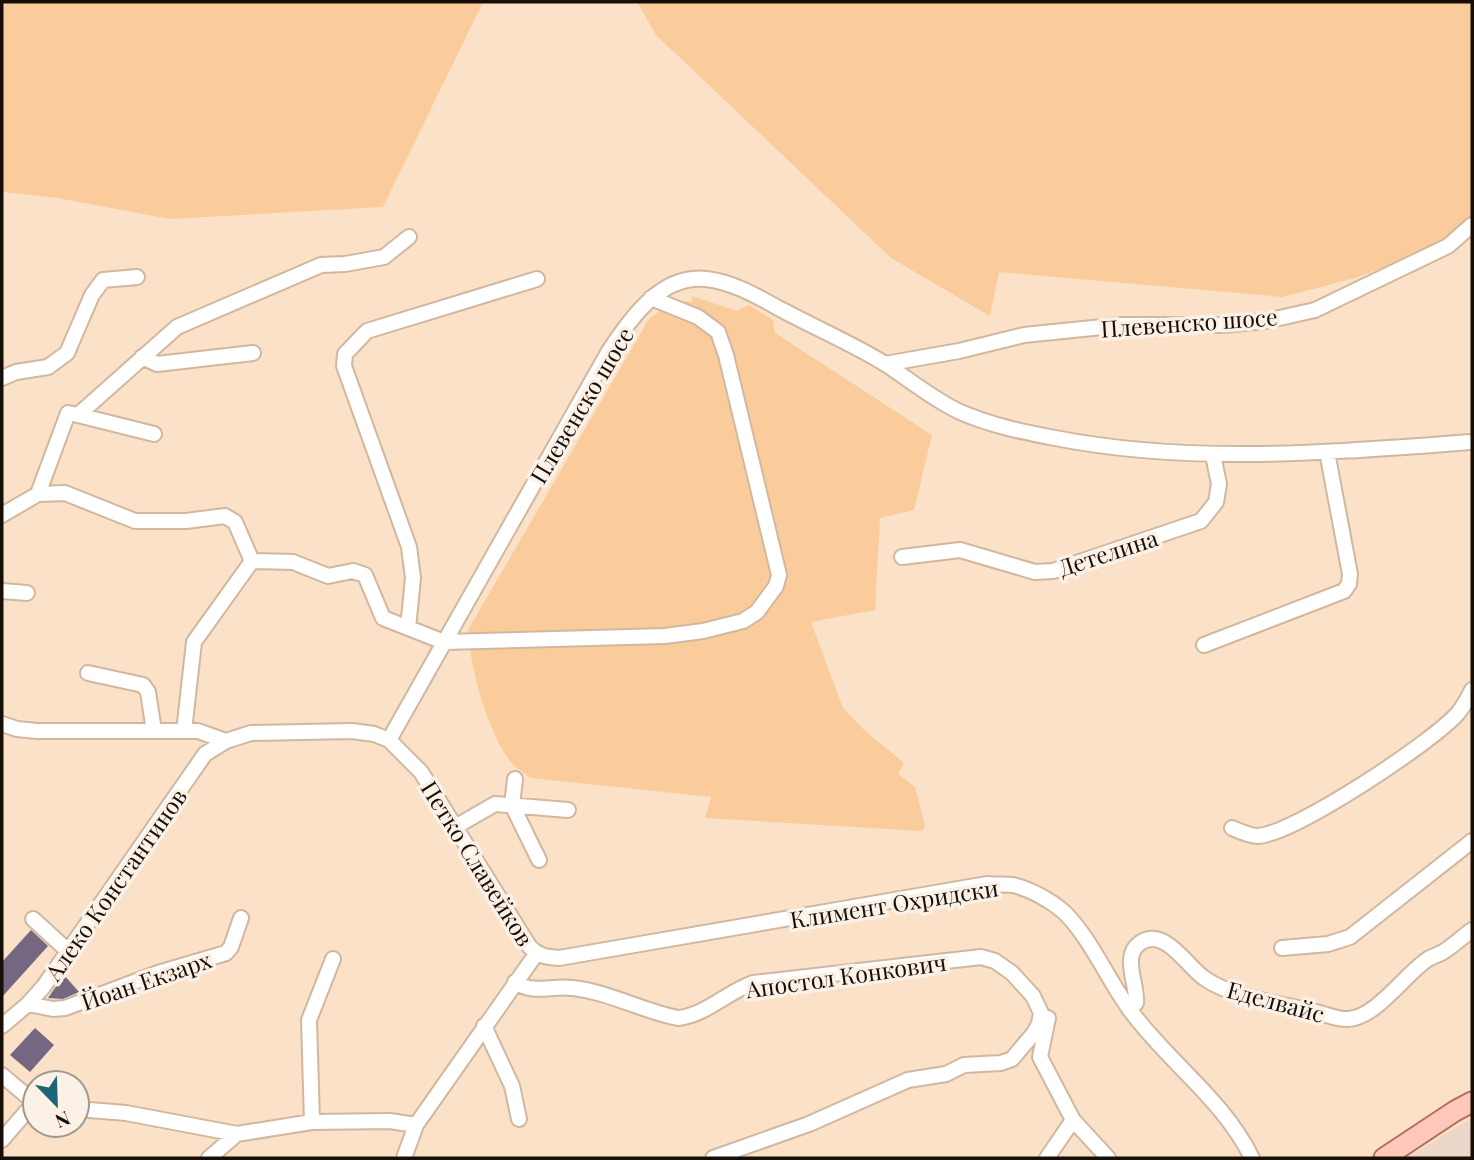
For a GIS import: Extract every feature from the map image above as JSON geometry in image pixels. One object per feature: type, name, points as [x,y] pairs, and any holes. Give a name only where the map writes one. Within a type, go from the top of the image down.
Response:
[{"type":"main road","points":[[1384,1158],[1472,1102]]},
{"type":"street","name":"Плевенско шосе","points":[[885,364],[959,351],[1024,335],[1122,325],[1222,325],[1266,321],[1315,310],[1448,246],[1472,225]]},
{"type":"street","points":[[78,415],[177,327],[321,265],[384,257],[409,237]]},
{"type":"street","points":[[2,378],[16,372],[48,367],[67,353],[92,295],[103,280],[137,277]]},
{"type":"street","points":[[408,628],[413,578],[410,547],[344,366],[345,355],[367,331],[537,279]]},
{"type":"street","name":"Плевенско шосе","points":[[389,740],[626,325],[651,298],[669,287],[694,279],[707,279],[733,286],[885,364],[959,411],[990,423],[1093,445],[1213,454],[1327,452],[1472,442]]},
{"type":"street","points":[[252,561],[293,562],[328,576],[353,571],[365,575],[383,618],[444,642],[665,636],[703,631],[743,621],[757,611],[776,586],[779,575],[726,355],[718,332],[698,317],[651,298]]},
{"type":"street","points":[[142,357],[157,364],[253,353]]},
{"type":"street","points":[[38,494],[68,413],[154,434]]},
{"type":"street","points":[[1204,645],[1344,591],[1349,584],[1350,574],[1327,452]]},
{"type":"street","name":"Детелина","points":[[902,557],[960,550],[1035,572],[1053,571],[1201,521],[1216,502],[1219,484],[1213,454]]},
{"type":"street","points":[[2,515],[38,494],[65,494],[135,521],[186,521],[225,516],[235,522],[252,561]]},
{"type":"street","points":[[184,730],[194,642],[252,561]]},
{"type":"street","points":[[2,591],[27,593]]},
{"type":"street","points":[[88,673],[143,685],[148,692],[153,731]]},
{"type":"street","points":[[1232,828],[1256,836],[1287,828],[1341,798],[1434,734],[1458,713],[1472,691]]},
{"type":"street","points":[[2,724],[37,731]]},
{"type":"street","points":[[2,733],[184,730],[198,731],[226,741],[251,733],[352,731],[374,734],[389,740]]},
{"type":"street","name":"Петко Славейков","points":[[389,740],[421,772],[536,954]]},
{"type":"street","name":"Алеко Константинов","points":[[2,1026],[44,986],[205,754],[226,741]]},
{"type":"street","points":[[515,779],[512,805],[539,860]]},
{"type":"street","points":[[455,827],[495,804],[568,810]]},
{"type":"street","points":[[1282,948],[1328,944],[1350,937],[1472,842]]},
{"type":"street","name":"Климент Охридски","points":[[536,954],[559,958],[987,884],[1013,885],[1041,897],[1064,912],[1129,1009],[1149,1034],[1200,1085],[1243,1140],[1252,1158]]},
{"type":"street","name":"Йоан Екзарх","points":[[28,1004],[65,1009],[158,973],[219,956],[231,947],[241,918]]},
{"type":"street","points":[[33,919],[68,951]]},
{"type":"street","name":"Еделвайс","points":[[1129,1009],[1136,1003],[1137,994],[1130,965],[1131,954],[1139,943],[1154,938],[1166,942],[1215,985],[1253,997],[1348,1019],[1372,1009],[1427,960],[1444,952],[1472,930]]},
{"type":"street","points":[[404,1158],[416,1125],[536,954]]},
{"type":"street","name":"Апостол Конкович","points":[[515,982],[527,990],[586,990],[678,1018],[690,1017],[753,983],[981,957],[995,961],[1012,973],[1033,996],[1041,1013]]},
{"type":"street","points":[[312,1122],[309,1020],[333,959]]},
{"type":"street","points":[[712,1158],[809,1124],[908,1080],[946,1074],[964,1066],[1001,1063],[1012,1059],[1034,1033],[1041,1013],[1049,1014],[1040,1057],[1073,1120],[1108,1158]]},
{"type":"street","points":[[484,1026],[512,1086],[519,1119]]},
{"type":"street","points":[[2,1075],[21,1091]]},
{"type":"street","points":[[91,1110],[126,1113],[237,1135],[312,1122],[390,1121],[416,1125]]},
{"type":"street","points":[[2,1140],[21,1118]]},
{"type":"street","points":[[1047,1158],[1073,1120]]},
{"type":"street","points":[[209,1158],[237,1135]]},
{"type":"shaded area","points":[[2,2],[483,2],[383,207],[170,219],[58,198],[2,192]]},
{"type":"shaded area","points":[[637,2],[1472,2],[1472,235],[1355,278],[1282,297],[999,272],[990,316],[891,258],[656,35]]},
{"type":"shaded area","points":[[692,296],[737,311],[749,305],[773,320],[775,333],[932,435],[914,510],[880,518],[875,610],[811,622],[843,708],[863,729],[904,763],[898,774],[915,787],[925,826],[922,831],[705,818],[711,797],[531,778],[512,763],[494,733],[476,680],[468,630],[649,319],[675,300],[692,302]]},
{"type":"shaded area","points":[[1472,1118],[1472,1158],[1406,1158]]},
{"type":"building","points":[[31,930],[48,946],[2,997],[2,962]]},
{"type":"building","points":[[64,975],[79,992],[63,999],[48,998]]},
{"type":"building","points":[[35,1028],[54,1045],[33,1069],[26,1069],[10,1055]]}]
